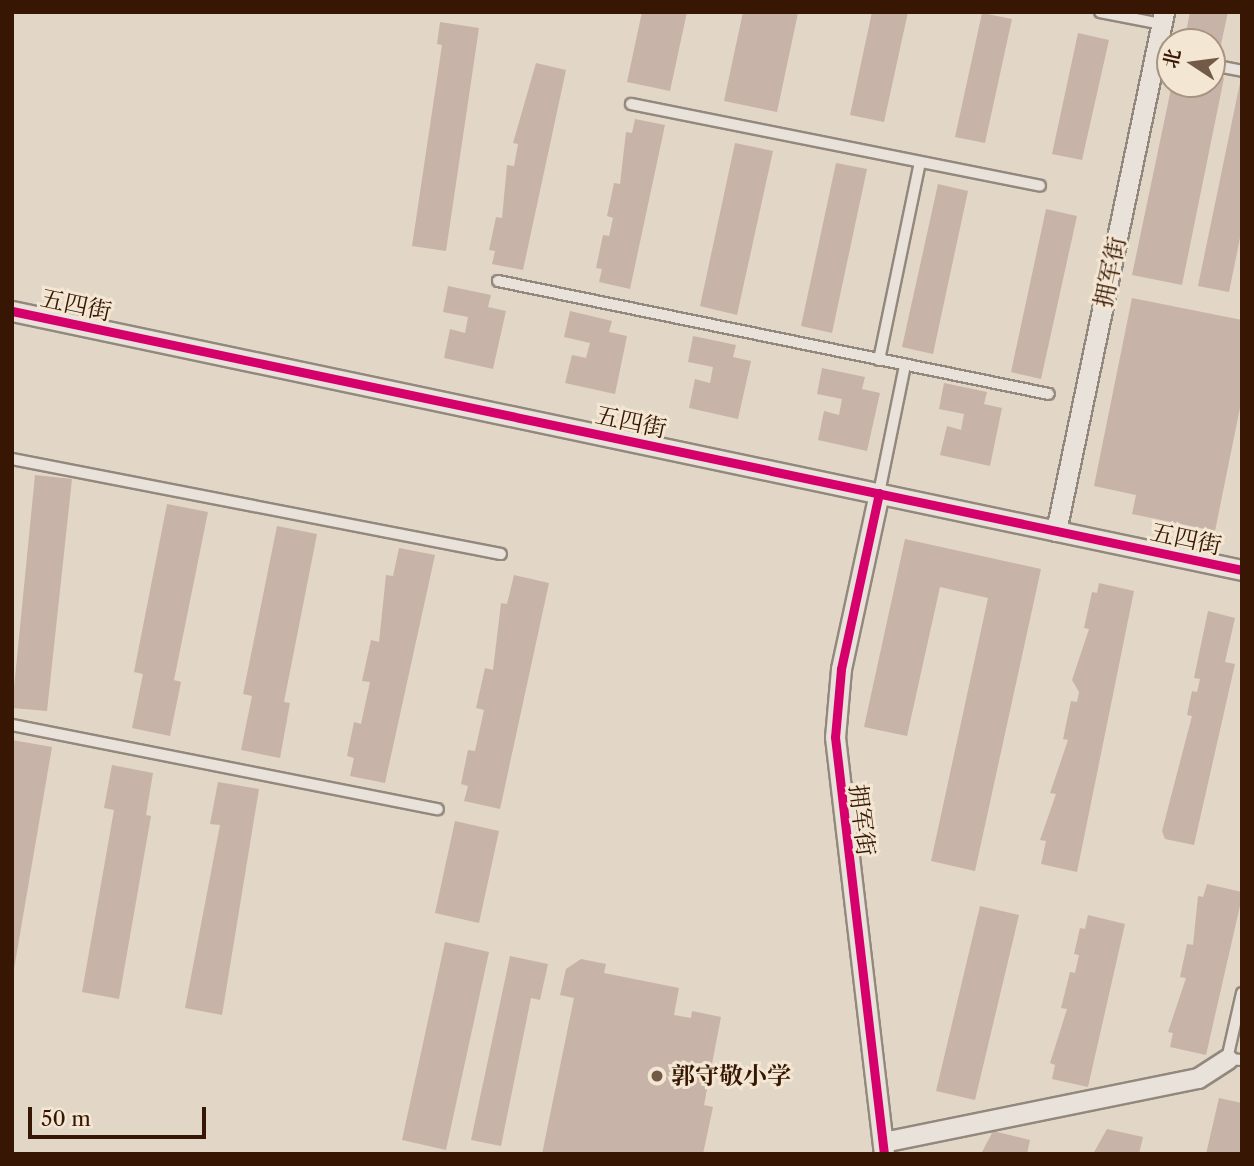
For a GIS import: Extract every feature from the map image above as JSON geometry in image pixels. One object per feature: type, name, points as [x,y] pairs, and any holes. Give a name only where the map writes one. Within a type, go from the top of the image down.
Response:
[{"type":"street","name":"拥军街","points":[[1056,531],[1156,86]]},
{"type":"street","name":"五四街","points":[[12,311],[1242,570]]},
{"type":"street","name":"拥军街","points":[[878,494],[841,669],[835,737],[883,1148]]},
{"type":"street","points":[[883,1148],[1198,1078],[1234,1060]]},
{"type":"lane","points":[[1100,12],[1162,18]]},
{"type":"lane","points":[[631,103],[1040,186]]},
{"type":"lane","points":[[879,360],[920,162]]},
{"type":"lane","points":[[498,281],[1049,394]]},
{"type":"lane","points":[[878,494],[905,365]]},
{"type":"lane","points":[[12,459],[501,554]]},
{"type":"lane","points":[[12,725],[438,809]]},
{"type":"lane","points":[[1234,1060],[1242,993]]},
{"type":"building","points":[[642,12],[687,12],[670,91],[627,82]]},
{"type":"building","points":[[743,12],[798,13],[777,112],[724,101]]},
{"type":"building","points":[[872,12],[908,12],[884,122],[850,115]]},
{"type":"building","points":[[1190,12],[1228,12],[1225,28],[1187,28]]},
{"type":"building","points":[[982,13],[1012,19],[985,143],[955,137]]},
{"type":"building","points":[[440,22],[479,28],[446,251],[412,246],[442,45],[437,44]]},
{"type":"building","points":[[1078,33],[1109,40],[1082,160],[1052,154]]},
{"type":"building","points":[[536,63],[566,70],[523,270],[492,264],[495,251],[489,250],[496,217],[502,218],[507,165],[514,166],[518,144],[513,143]]},
{"type":"building","points":[[1241,78],[1242,228],[1229,292],[1198,286]]},
{"type":"building","points":[[1169,98],[1220,98],[1182,285],[1132,275]]},
{"type":"building","points":[[635,119],[665,125],[630,289],[599,282],[602,269],[596,268],[603,235],[609,236],[613,218],[607,216],[614,183],[620,184],[626,132],[632,133]]},
{"type":"building","points":[[735,143],[773,151],[737,315],[700,306]]},
{"type":"building","points":[[836,163],[867,169],[832,333],[801,326]]},
{"type":"building","points":[[938,184],[968,191],[933,354],[902,347]]},
{"type":"building","points":[[1046,209],[1077,216],[1041,379],[1011,372]]},
{"type":"building","points":[[448,286],[491,295],[488,307],[506,311],[493,369],[444,358],[450,329],[465,333],[468,317],[443,312]]},
{"type":"building","points":[[1132,298],[1242,320],[1242,398],[1215,531],[1132,514],[1136,495],[1094,486]]},
{"type":"building","points":[[570,311],[612,321],[609,332],[627,336],[615,394],[565,383],[572,355],[586,358],[590,343],[564,337]]},
{"type":"building","points":[[693,336],[736,345],[733,357],[751,361],[738,419],[689,408],[695,379],[710,383],[713,367],[688,362]]},
{"type":"building","points":[[822,368],[865,377],[862,389],[880,393],[867,451],[818,440],[824,411],[839,415],[842,399],[817,394]]},
{"type":"building","points":[[944,383],[987,392],[984,404],[1002,408],[990,466],[940,455],[947,426],[961,430],[964,414],[939,409]]},
{"type":"building","points":[[35,475],[72,479],[47,711],[12,708]]},
{"type":"building","points":[[167,504],[208,512],[174,680],[181,682],[170,736],[132,728],[143,674],[134,672]]},
{"type":"building","points":[[277,526],[317,534],[284,702],[290,703],[280,758],[241,750],[252,696],[243,694]]},
{"type":"building","points":[[905,539],[1041,569],[975,871],[931,861],[988,598],[940,587],[907,736],[864,727]]},
{"type":"building","points":[[399,548],[435,555],[385,783],[350,776],[354,758],[347,756],[354,722],[361,724],[370,682],[362,681],[371,640],[379,642],[386,575],[393,576]]},
{"type":"building","points":[[514,575],[549,583],[500,809],[464,801],[468,786],[461,784],[468,750],[475,751],[484,710],[476,708],[485,668],[493,670],[501,603],[507,604]]},
{"type":"building","points":[[1099,583],[1134,591],[1077,872],[1041,864],[1046,841],[1040,840],[1056,794],[1050,793],[1068,740],[1063,739],[1071,701],[1077,702],[1079,692],[1072,680],[1089,629],[1084,628],[1092,592],[1097,593]]},
{"type":"building","points":[[1208,611],[1235,618],[1225,662],[1235,664],[1194,845],[1165,839],[1162,831],[1192,716],[1187,715],[1192,691],[1197,692],[1200,679],[1194,678]]},
{"type":"building","points":[[12,740],[52,747],[14,969],[12,969]]},
{"type":"building","points":[[112,765],[153,773],[146,815],[151,816],[119,999],[82,992],[114,810],[104,808]]},
{"type":"building","points":[[218,782],[259,789],[222,1015],[185,1008],[220,825],[210,824]]},
{"type":"building","points":[[455,821],[499,831],[479,923],[435,913]]},
{"type":"building","points":[[1207,884],[1242,892],[1242,897],[1206,1055],[1170,1047],[1173,1033],[1168,1032],[1186,978],[1180,977],[1187,944],[1193,945],[1198,896],[1203,897]]},
{"type":"building","points":[[980,906],[1019,915],[975,1100],[936,1091]]},
{"type":"building","points":[[1088,915],[1125,924],[1088,1087],[1052,1079],[1055,1065],[1050,1063],[1067,1009],[1061,1008],[1070,972],[1075,973],[1079,955],[1074,954],[1080,928],[1085,929]]},
{"type":"building","points":[[445,942],[489,952],[446,1150],[402,1140]]},
{"type":"building","points":[[510,956],[548,964],[540,1000],[531,998],[501,1146],[471,1140]]},
{"type":"building","points":[[581,959],[606,964],[604,973],[679,988],[674,1015],[691,1018],[692,1011],[721,1017],[704,1105],[713,1107],[703,1154],[542,1154],[574,998],[560,995],[566,969]]},
{"type":"building","points":[[1219,1098],[1242,1103],[1242,1154],[1206,1154]]},
{"type":"building","points":[[1107,1129],[1143,1137],[1139,1154],[1093,1154]]},
{"type":"building","points":[[993,1131],[1030,1140],[1027,1154],[981,1154]]},
{"type":"cycle path","points":[[12,311],[1242,570]]},
{"type":"cycle path","points":[[879,493],[841,669],[835,737],[884,1154]]},
{"type":"place","name":"郭守敬小学","points":[[657,1076]]}]
